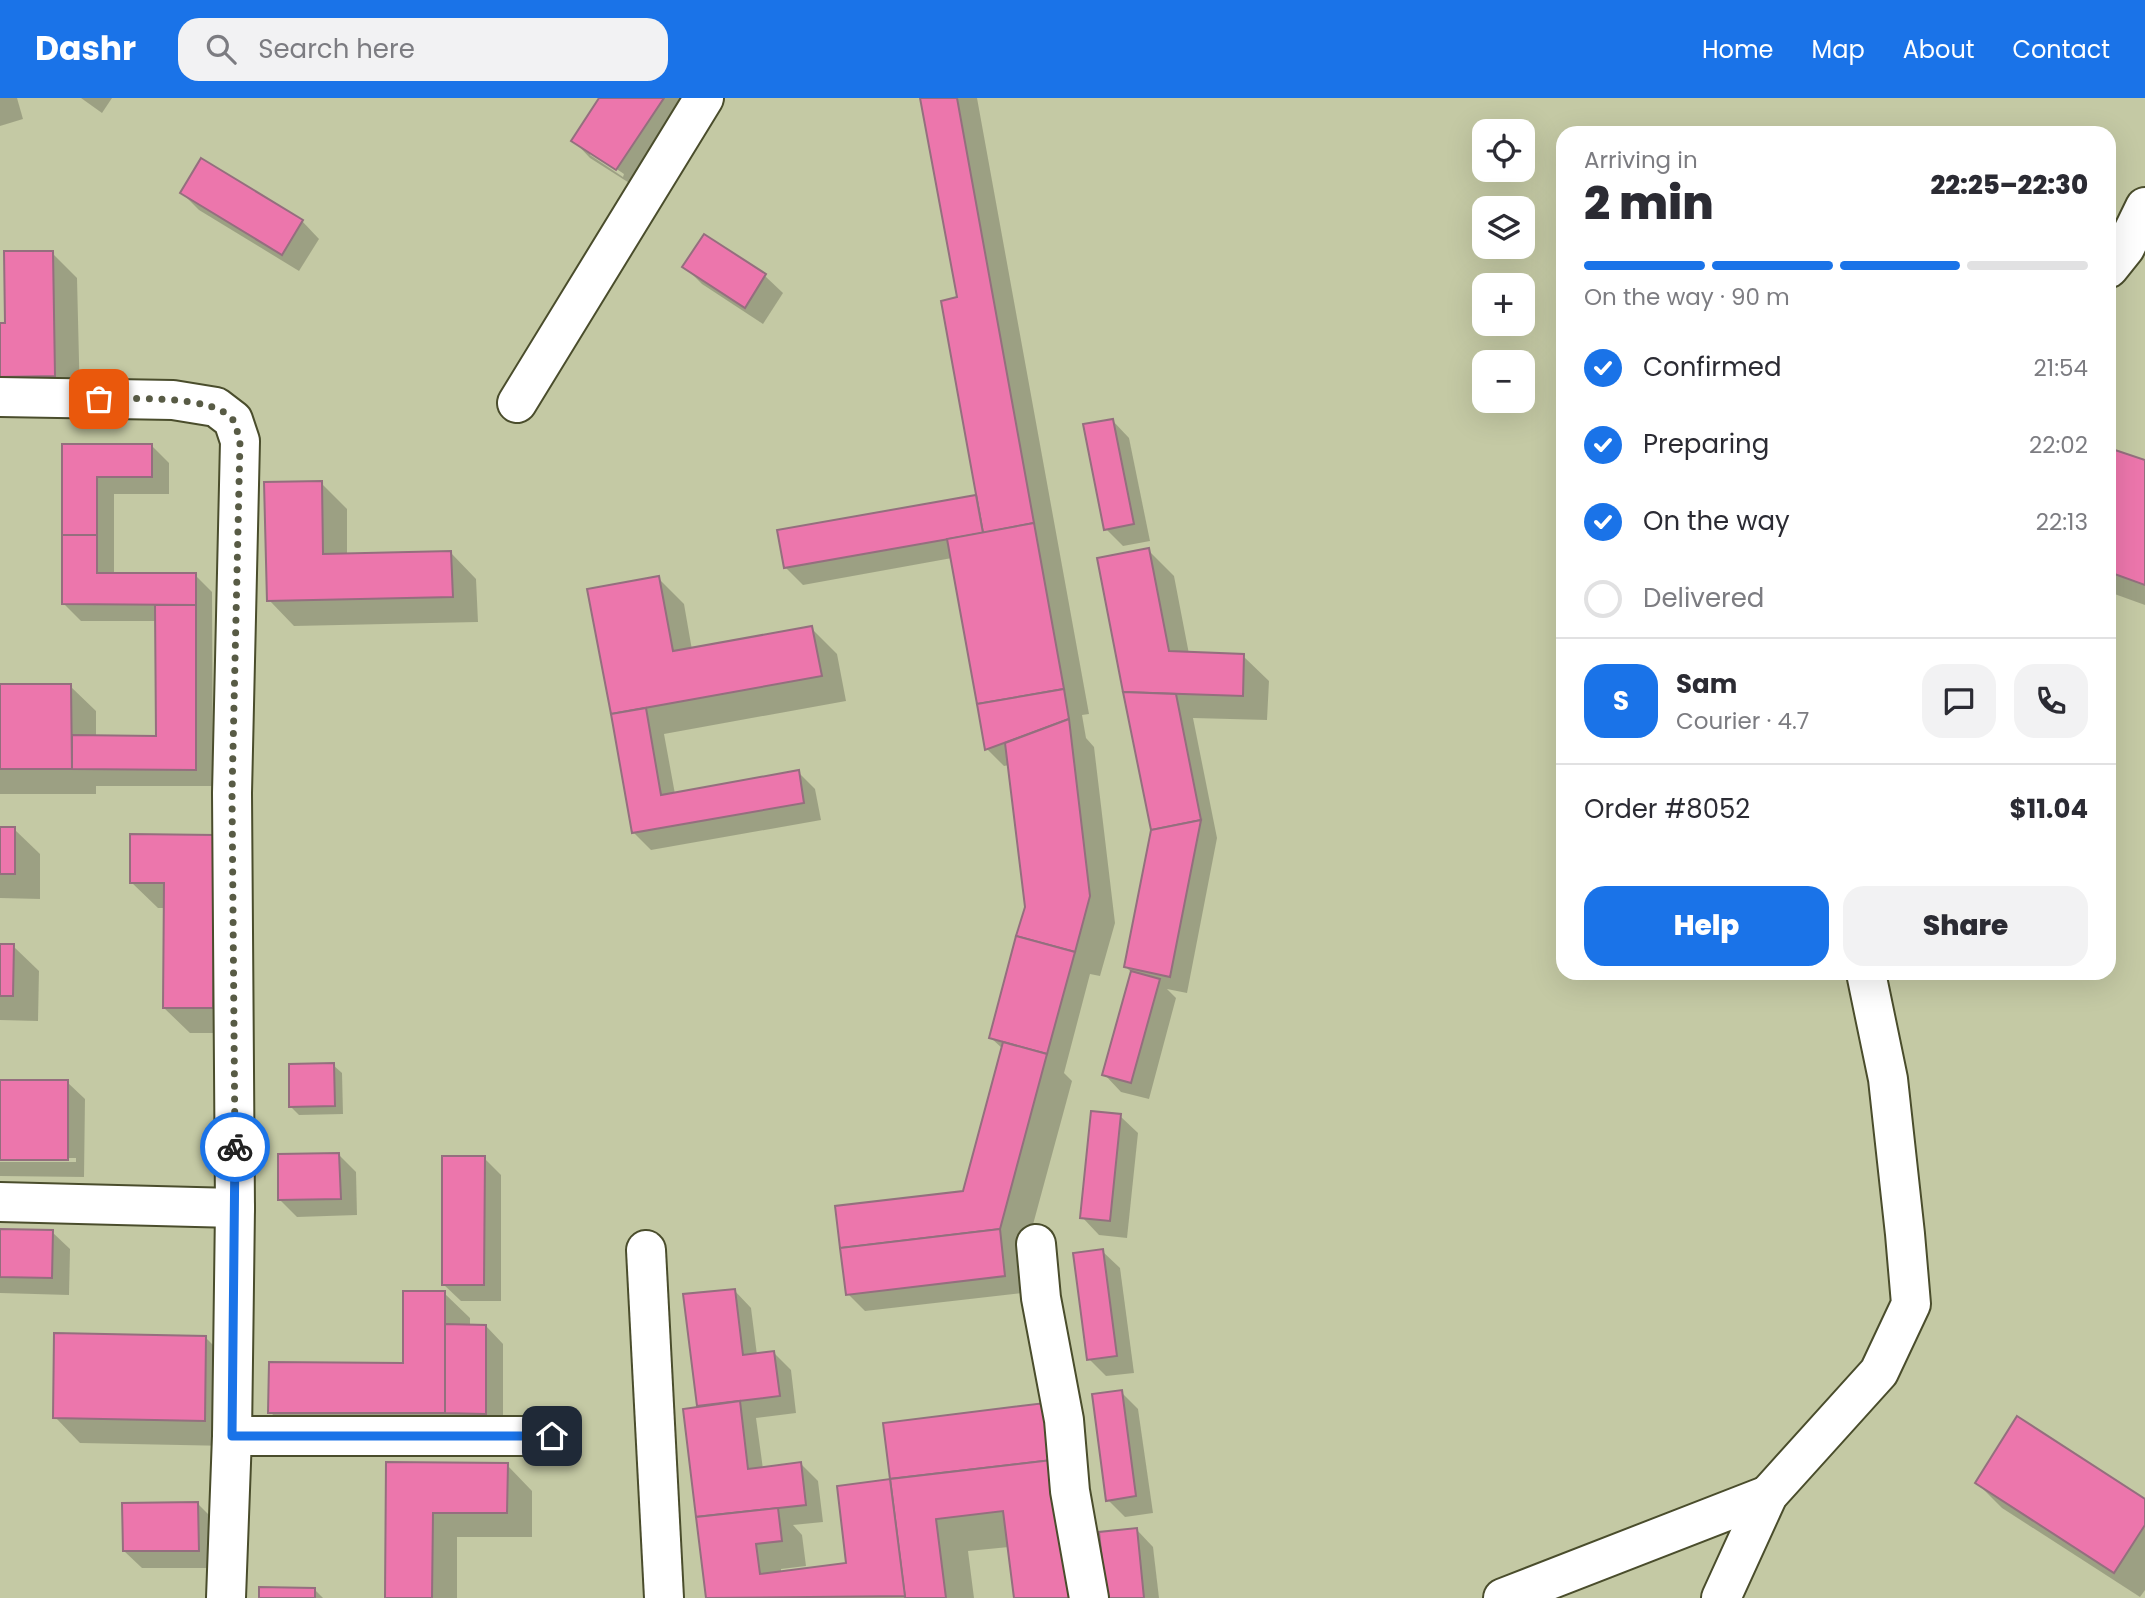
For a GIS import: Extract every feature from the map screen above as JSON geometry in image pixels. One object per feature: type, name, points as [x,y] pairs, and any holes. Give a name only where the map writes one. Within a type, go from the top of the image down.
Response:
[{"type":"street","points":[[517,403],[704,98]]},
{"type":"street","points":[[2116,259],[2125,248],[2145,207]]},
{"type":"street","points":[[0,397],[173,400],[216,407],[233,420],[240,441],[232,793],[235,1208],[232,1436],[226,1598]]},
{"type":"street","points":[[1721,1598],[1768,1495],[1879,1372],[1911,1304],[1888,1079],[1867,980]]},
{"type":"street","points":[[0,1202],[235,1208]]},
{"type":"street","points":[[1036,1244],[1041,1297],[1064,1420],[1070,1491],[1089,1598]]},
{"type":"street","points":[[646,1250],[664,1598]]},
{"type":"street","points":[[232,1436],[552,1436]]},
{"type":"street","points":[[1503,1598],[1768,1495]]},
{"type":"building","points":[[599,98],[664,98],[616,170],[571,141]]},
{"type":"building","points":[[920,98],[957,98],[1034,523],[983,533],[941,301],[957,297]]},
{"type":"building","points":[[201,158],[303,220],[282,255],[180,193]]},
{"type":"building","points":[[704,234],[766,274],[745,308],[682,267]]},
{"type":"building","points":[[4,251],[53,251],[55,376],[0,377],[0,323],[5,323]]},
{"type":"building","points":[[1113,419],[1134,524],[1104,530],[1083,424]]},
{"type":"building","points":[[62,444],[152,444],[152,477],[97,477],[97,535],[62,535]]},
{"type":"building","points":[[2116,450],[2145,460],[2145,585],[2116,575]]},
{"type":"building","points":[[322,481],[323,554],[451,551],[453,597],[267,601],[264,482]]},
{"type":"building","points":[[976,495],[983,533],[784,568],[777,530]]},
{"type":"building","points":[[1034,523],[1064,689],[977,704],[947,539]]},
{"type":"building","points":[[62,535],[97,535],[97,573],[196,573],[196,605],[62,604]]},
{"type":"building","points":[[1149,548],[1169,651],[1244,654],[1243,696],[1123,692],[1097,558]]},
{"type":"building","points":[[659,576],[673,651],[812,626],[822,676],[611,714],[587,589]]},
{"type":"building","points":[[155,605],[196,605],[196,770],[72,769],[72,735],[156,736]]},
{"type":"building","points":[[0,684],[71,684],[72,769],[0,769]]},
{"type":"building","points":[[1064,689],[1069,719],[985,750],[977,704]]},
{"type":"building","points":[[1123,692],[1176,694],[1201,820],[1151,830]]},
{"type":"building","points":[[646,708],[661,795],[799,770],[804,803],[632,833],[611,714]]},
{"type":"building","points":[[1069,719],[1090,896],[1075,952],[1016,936],[1025,907],[1005,743]]},
{"type":"building","points":[[1201,820],[1170,977],[1124,967],[1151,830]]},
{"type":"building","points":[[0,827],[15,827],[15,874],[0,874]]},
{"type":"building","points":[[130,834],[215,835],[213,1008],[163,1008],[164,883],[130,883]]},
{"type":"building","points":[[1016,936],[1075,952],[1047,1054],[989,1038]]},
{"type":"building","points":[[0,944],[14,944],[13,996],[0,996]]},
{"type":"building","points":[[1131,971],[1160,979],[1131,1083],[1102,1075]]},
{"type":"building","points":[[1003,1042],[1047,1054],[1000,1229],[840,1248],[835,1206],[963,1191]]},
{"type":"building","points":[[334,1063],[335,1106],[289,1107],[289,1064]]},
{"type":"building","points":[[0,1080],[68,1080],[68,1160],[0,1160]]},
{"type":"building","points":[[1091,1111],[1121,1114],[1110,1221],[1080,1218]]},
{"type":"building","points":[[339,1153],[341,1199],[278,1200],[278,1154]]},
{"type":"building","points":[[442,1156],[485,1156],[484,1285],[442,1285]]},
{"type":"building","points":[[0,1229],[53,1230],[52,1278],[0,1277]]},
{"type":"building","points":[[1000,1229],[1005,1276],[846,1295],[840,1248]]},
{"type":"building","points":[[1103,1249],[1117,1356],[1087,1360],[1073,1253]]},
{"type":"building","points":[[735,1289],[743,1355],[774,1351],[780,1396],[697,1406],[683,1294]]},
{"type":"building","points":[[403,1291],[445,1291],[445,1413],[268,1413],[269,1362],[403,1363]]},
{"type":"building","points":[[445,1324],[486,1325],[486,1414],[445,1413]]},
{"type":"building","points":[[54,1333],[206,1336],[205,1421],[53,1418]]},
{"type":"building","points":[[1122,1390],[1136,1496],[1106,1501],[1092,1394]]},
{"type":"building","points":[[740,1401],[748,1469],[801,1462],[806,1505],[696,1517],[683,1409]]},
{"type":"building","points":[[1045,1403],[1052,1460],[890,1479],[883,1423]]},
{"type":"building","points":[[2017,1416],[2145,1499],[2145,1525],[2114,1573],[1975,1483]]},
{"type":"building","points":[[1052,1460],[1069,1598],[1014,1598],[1003,1511],[936,1519],[946,1598],[905,1598],[890,1479]]},
{"type":"building","points":[[386,1462],[508,1463],[507,1513],[433,1513],[432,1598],[385,1598]]},
{"type":"building","points":[[890,1479],[905,1596],[706,1598],[696,1517],[778,1508],[782,1541],[756,1544],[760,1574],[846,1563],[837,1486]]},
{"type":"building","points":[[198,1502],[199,1551],[123,1551],[122,1503]]},
{"type":"building","points":[[1137,1528],[1144,1598],[1106,1598],[1099,1532]]},
{"type":"building","points":[[259,1587],[315,1588],[315,1598],[259,1598]]},
{"type":"way so far","points":[[99,399],[173,400],[216,407],[233,420],[240,441],[232,793],[235,1147]]},
{"type":"route","points":[[235,1147],[232,1436],[552,1436]]}]
